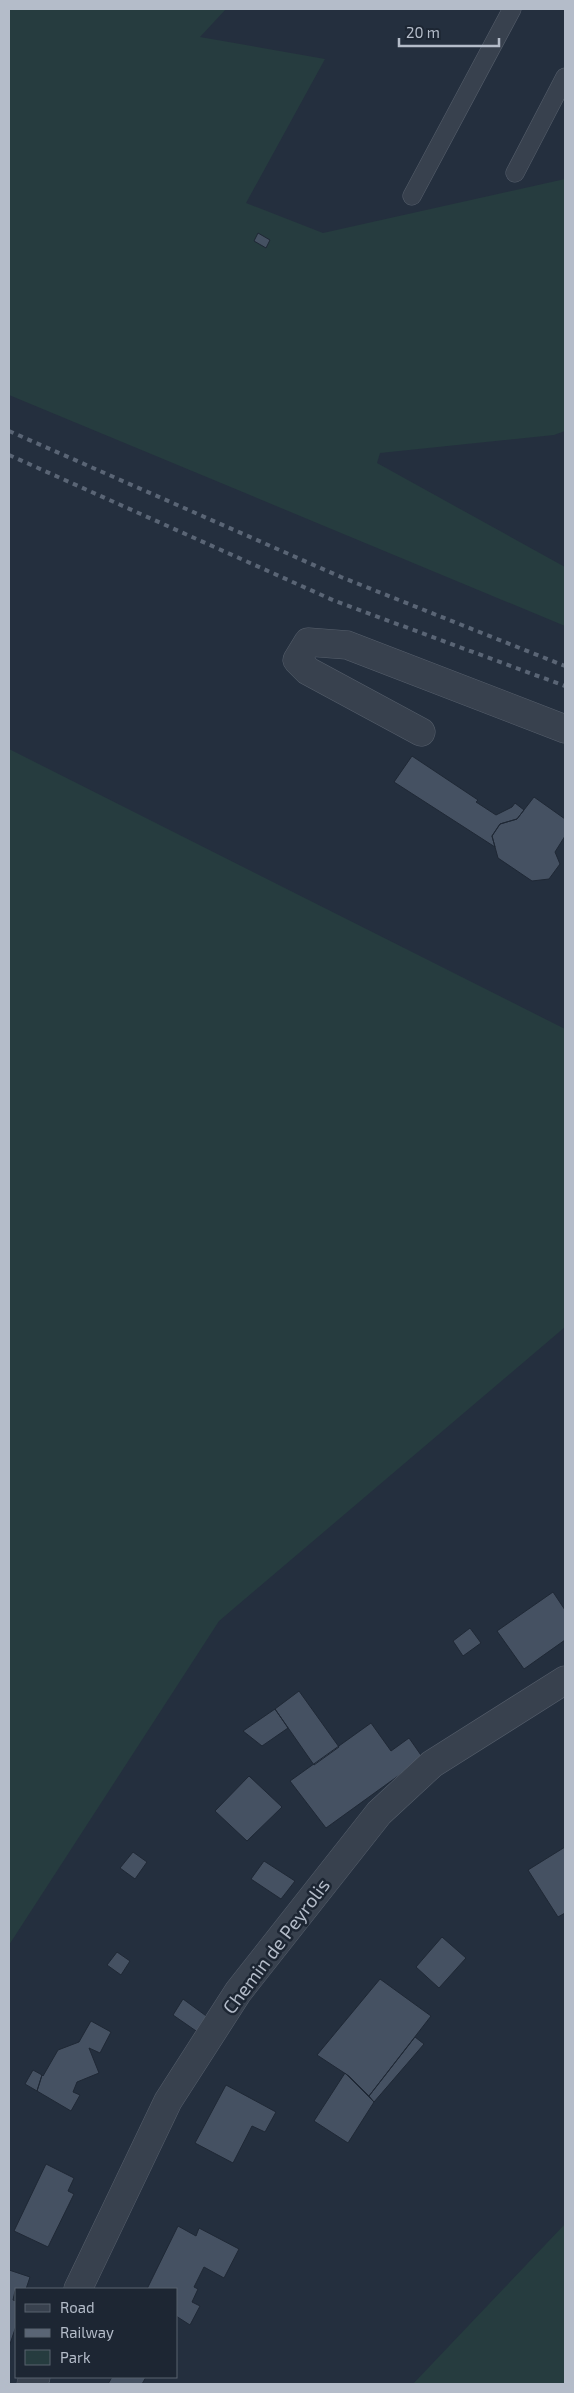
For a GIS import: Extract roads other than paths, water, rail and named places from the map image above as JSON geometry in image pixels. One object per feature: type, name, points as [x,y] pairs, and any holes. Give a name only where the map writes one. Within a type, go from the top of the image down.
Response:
[{"type":"street","points":[[421,732],[308,671],[297,660],[308,642],[347,645],[565,729]]},
{"type":"street","name":"Chemin de Peyrolis","points":[[78,2288],[168,2101],[238,1992],[379,1813],[432,1764],[565,1680]]},
{"type":"lane","points":[[412,196],[512,9]]},
{"type":"lane","points":[[515,173],[565,76]]},
{"type":"railway","points":[[9,431],[341,577],[565,666]]},
{"type":"railway","points":[[9,455],[335,601],[565,686]]}]
